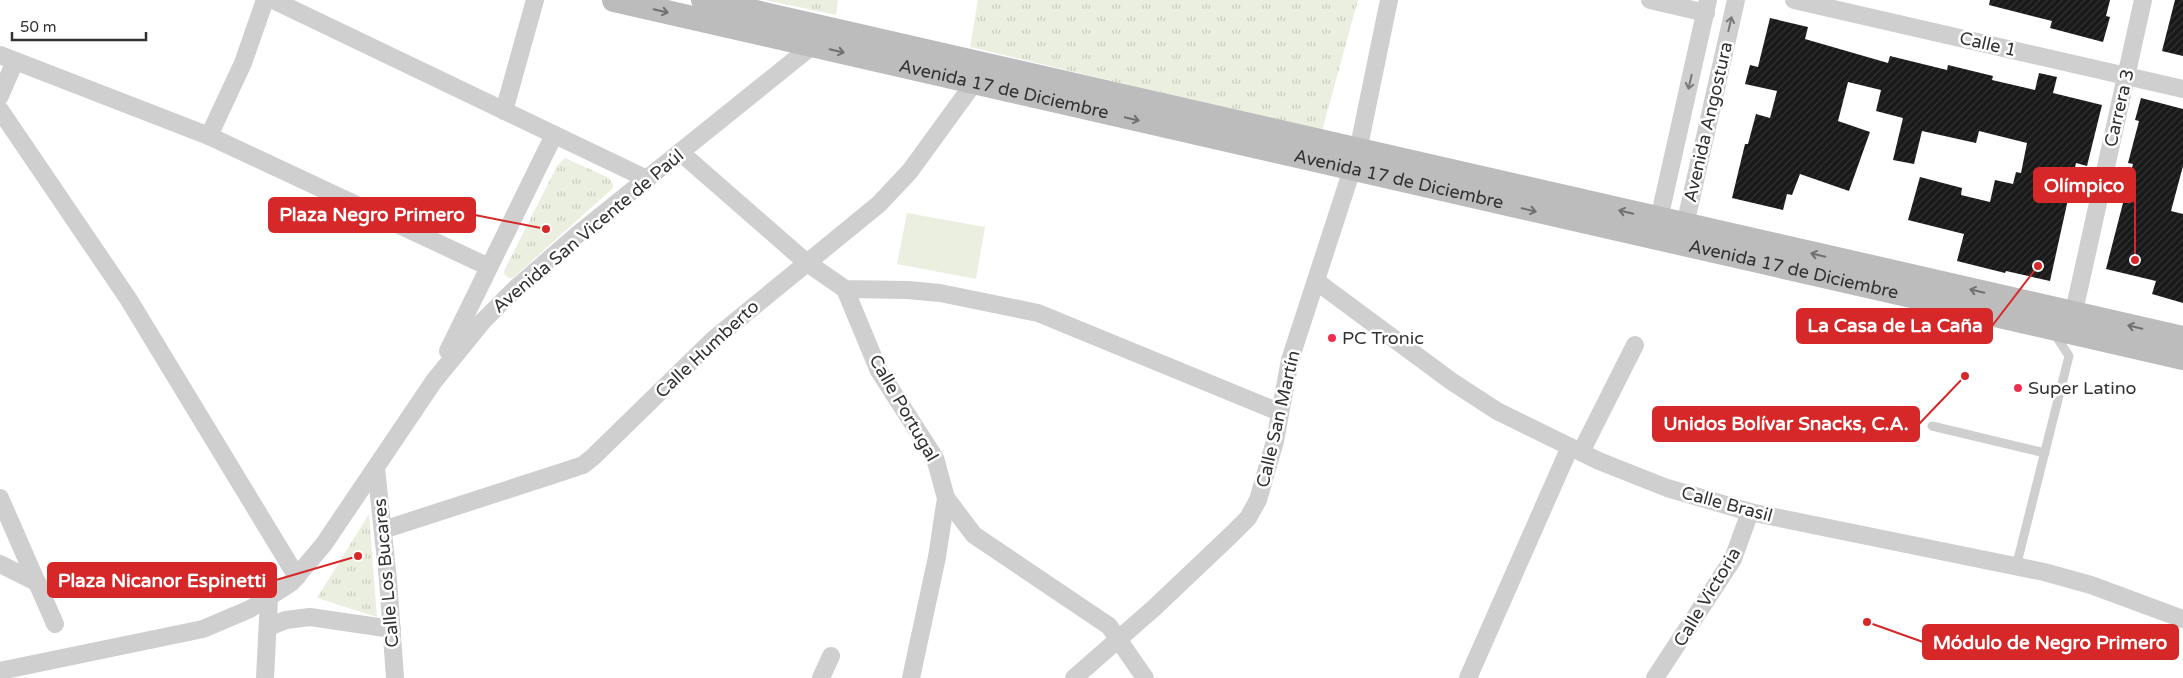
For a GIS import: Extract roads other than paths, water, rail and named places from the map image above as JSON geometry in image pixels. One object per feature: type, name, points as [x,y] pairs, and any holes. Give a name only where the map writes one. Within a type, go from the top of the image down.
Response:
[{"type":"street","points":[[209,136],[243,63],[265,0]]},
{"type":"street","points":[[273,0],[647,179]]},
{"type":"street","points":[[504,111],[535,0]]},
{"type":"street","name":"Avenida 17 de Diciembre","points":[[614,0],[974,83],[1355,160]]},
{"type":"street","name":"Avenida 17 de Diciembre","points":[[703,0],[1355,160],[2064,325],[2183,358]]},
{"type":"street","name":"Calle San Martín","points":[[1074,678],[1248,518],[1264,486],[1275,441],[1290,360],[1355,160],[1389,0]]},
{"type":"street","points":[[1650,0],[1707,6]]},
{"type":"street","name":"Avenida Angostura","points":[[1683,235],[1736,0]]},
{"type":"street","name":"Calle 1","points":[[1794,0],[2183,89]]},
{"type":"street","name":"Carrera 3","points":[[2064,325],[2143,0]]},
{"type":"street","name":"Avenida Angostura","points":[[1657,229],[1707,6]]},
{"type":"street","name":"Avenida San Vicente de Paúl","points":[[0,671],[204,629],[234,617],[269,598],[297,577],[324,544],[434,380],[467,339],[515,288],[812,46]]},
{"type":"street","points":[[0,96],[7,58],[209,136],[489,267]]},
{"type":"street","name":"Calle Humberto","points":[[383,530],[583,465],[607,446],[688,362],[806,262],[868,214],[898,184],[944,126],[974,83]]},
{"type":"street","points":[[0,110],[129,300],[297,577]]},
{"type":"street","points":[[434,380],[554,135]]},
{"type":"street","points":[[680,152],[806,262],[845,289],[908,290],[940,293],[1038,313],[1279,412]]},
{"type":"street","name":"Calle Brasil","points":[[1316,281],[1474,397],[1538,433],[1667,488],[1750,512],[2016,567],[2091,586],[2183,619]]},
{"type":"street","name":"Calle Portugal","points":[[845,289],[879,371],[936,458],[946,498],[911,678]]},
{"type":"street","name":"Avenida 17 de Diciembre","points":[[2064,325],[2183,338]]},
{"type":"street","points":[[1468,678],[1575,450],[1635,345]]},
{"type":"street","name":"Calle Los Bucares","points":[[376,468],[397,677]]},
{"type":"street","points":[[0,498],[56,624]]},
{"type":"street","points":[[946,498],[974,535],[1098,618],[1119,638],[1145,678]]},
{"type":"street","name":"Calle Victoria","points":[[1655,678],[1732,559],[1750,512]]},
{"type":"street","points":[[0,564],[38,583]]},
{"type":"street","points":[[266,678],[269,598]]},
{"type":"street","points":[[268,627],[291,619],[310,616],[392,630]]},
{"type":"street","points":[[821,678],[831,656]]},
{"type":"lane","points":[[2016,567],[2069,356],[2064,325]]},
{"type":"lane","points":[[1932,426],[2045,453]]},
{"type":"place","name":"Plaza Negro Primero","points":[[546,229]]},
{"type":"place","name":"Olímpico","points":[[2135,260]]},
{"type":"place","name":"La Casa de La Caña","points":[[2038,266]]},
{"type":"place","name":"PC Tronic","points":[[1332,338]]},
{"type":"place","name":"Unidos Bolívar Snacks, C.A.","points":[[1965,376]]},
{"type":"place","name":"Super Latino","points":[[2018,388]]},
{"type":"place","name":"Plaza Nicanor Espinetti","points":[[358,556]]},
{"type":"place","name":"Módulo de Negro Primero","points":[[1867,622]]}]
